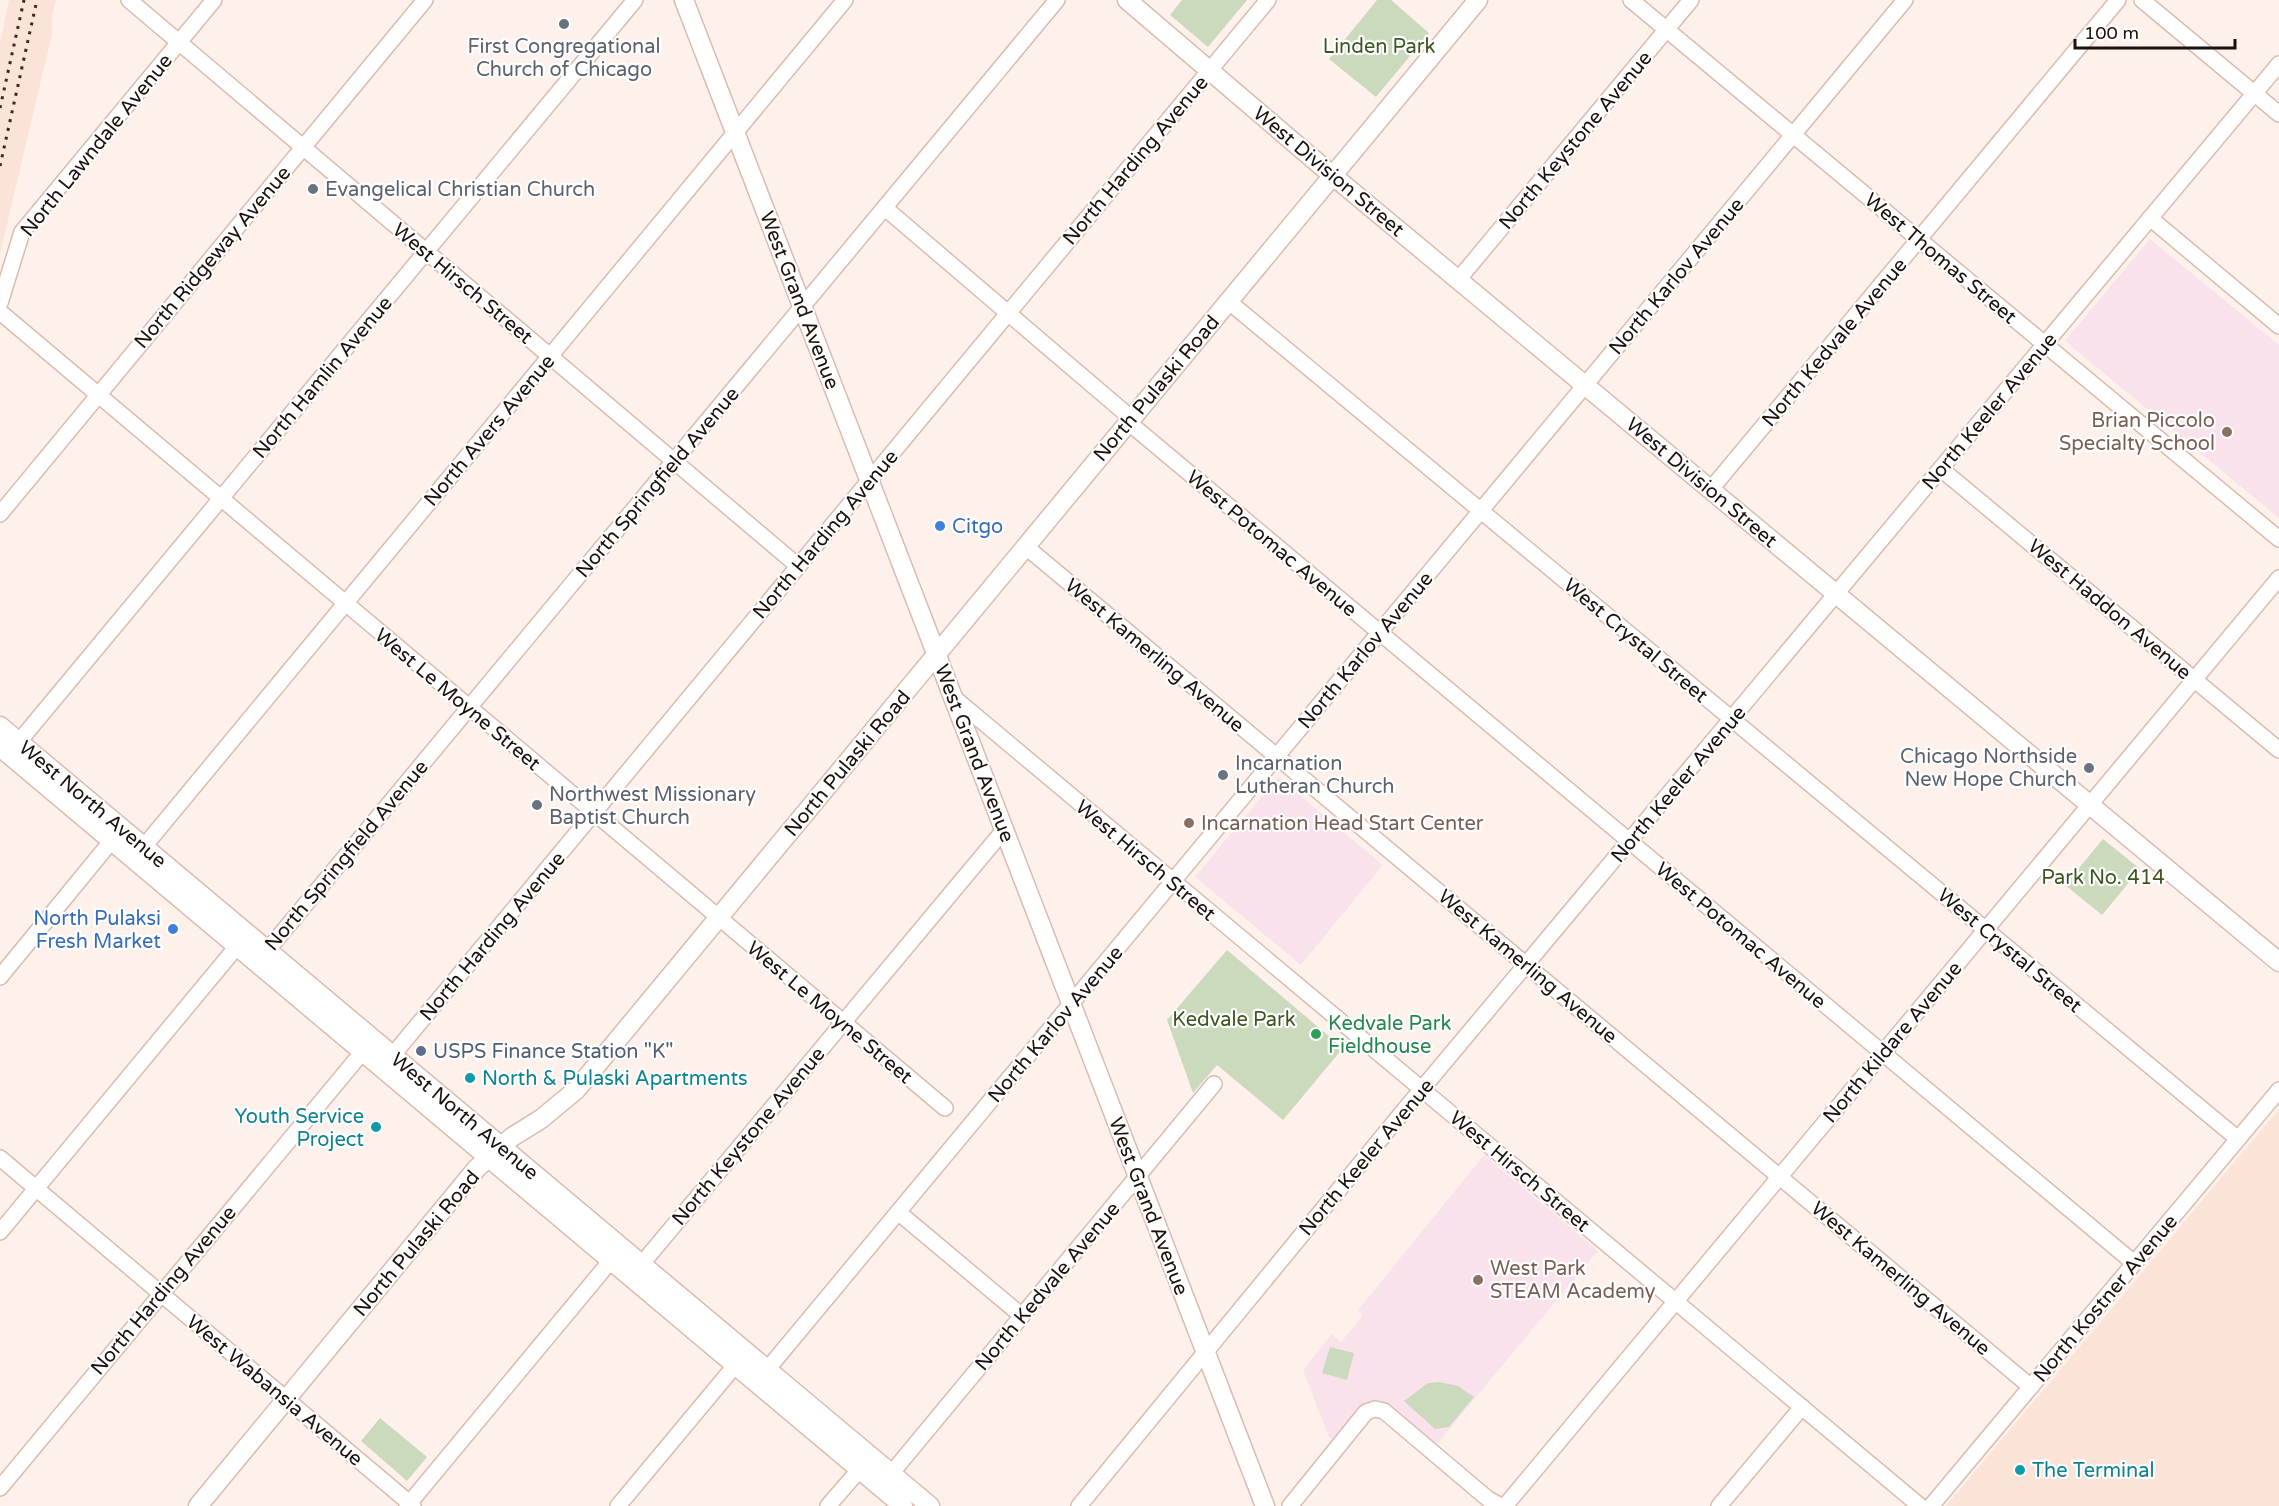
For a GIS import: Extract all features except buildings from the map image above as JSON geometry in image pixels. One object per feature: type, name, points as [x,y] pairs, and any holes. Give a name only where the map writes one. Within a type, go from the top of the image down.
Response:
[{"type":"main road","name":"West Grand Avenue","points":[[684,0],[1265,1506]]},
{"type":"main road","name":"West Division Street","points":[[1127,0],[1332,175],[2279,962]]},
{"type":"main road","name":"North Pulaski Road","points":[[198,1506],[462,1185],[496,1152],[576,1090],[1478,0]]},
{"type":"main road","name":"West North Avenue","points":[[0,726],[9,748],[139,853],[865,1463],[886,1480],[930,1506]]},
{"type":"main road","name":"West North Avenue","points":[[886,1480],[903,1506]]},
{"type":"street","name":"West Hirsch Street","points":[[129,0],[798,566]]},
{"type":"street","name":"North Lawndale Avenue","points":[[0,303],[22,232],[214,0]]},
{"type":"street","name":"North Ridgeway Avenue","points":[[0,514],[425,0]]},
{"type":"street","name":"North Avers Avenue","points":[[139,853],[845,0]]},
{"type":"street","name":"North Springfield Avenue","points":[[262,956],[1057,0]]},
{"type":"street","name":"North Harding Avenue","points":[[387,1061],[1268,0]]},
{"type":"street","name":"West Thomas Street","points":[[1631,0],[2279,539]]},
{"type":"street","name":"North Keystone Avenue","points":[[1458,280],[1691,0]]},
{"type":"street","name":"North Karlov Avenue","points":[[762,1376],[1905,0]]},
{"type":"street","name":"North Kedvale Avenue","points":[[1711,489],[2118,0]]},
{"type":"street","points":[[2142,0],[2279,114]]},
{"type":"street","name":"North Hamlin Avenue","points":[[9,748],[221,499],[633,1]]},
{"type":"street","name":"North Keeler Avenue","points":[[1079,1506],[1406,1108],[2279,64]]},
{"type":"street","name":"West Potomac Avenue","points":[[885,208],[1380,633],[2134,1263]]},
{"type":"street","points":[[2150,218],[2279,326]]},
{"type":"street","name":"West Crystal Street","points":[[1228,301],[2238,1139]]},
{"type":"street","name":"West Le Moyne Street","points":[[0,312],[945,1108]]},
{"type":"street","name":"West Haddon Avenue","points":[[1941,469],[2279,750]]},
{"type":"street","name":"West Kamerling Avenue","points":[[1025,546],[2031,1387]]},
{"type":"street","name":"North Kildare Avenue","points":[[1505,1506],[2279,578]]},
{"type":"street","name":"West Hirsch Street","points":[[953,698],[1920,1506]]},
{"type":"street","name":"North Keystone Avenue","points":[[636,1270],[1004,830]]},
{"type":"street","points":[[0,977],[117,835]]},
{"type":"street","name":"North Springfield Avenue","points":[[0,1232],[242,940]]},
{"type":"street","name":"North Harding Avenue","points":[[0,1488],[368,1045]]},
{"type":"street","name":"North Kedvale Avenue","points":[[886,1480],[1214,1084]]},
{"type":"street","name":"North Kostner Avenue","points":[[1931,1506],[2279,1090]]},
{"type":"street","name":"West Wabansia Avenue","points":[[0,1158],[410,1505]]},
{"type":"street","points":[[898,1212],[1022,1316]]},
{"type":"street","points":[[410,1505],[616,1254]]},
{"type":"street","points":[[618,1506],[741,1359]]},
{"type":"street","points":[[1719,1506],[1802,1407]]},
{"type":"street","points":[[1290,1506],[1366,1412],[1375,1409],[1384,1412],[1488,1499],[1501,1506]]},
{"type":"street","points":[[828,1506],[865,1463]]},
{"type":"shaded area","points":[[9,0],[56,0],[52,16],[52,34],[0,254],[0,44]]},
{"type":"shaded area","name":"Brian Piccolo Specialty School","points":[[2150,239],[2279,345],[2279,518],[2065,341]]},
{"type":"shaded area","points":[[1278,777],[1383,865],[1301,965],[1195,877]]},
{"type":"shaded area","points":[[2279,1109],[2279,1506],[1946,1506]]},
{"type":"shaded area","name":"West Park STEAM Academy","points":[[1484,1155],[1598,1251],[1436,1445],[1400,1414],[1384,1404],[1335,1442],[1329,1437],[1303,1370],[1332,1334],[1341,1342],[1363,1315],[1358,1310]]},
{"type":"green space","points":[[1182,0],[1247,0],[1208,47],[1170,15]]},
{"type":"green space","name":"Linden Park","points":[[1377,0],[1391,0],[1429,33],[1376,97],[1329,59]]},
{"type":"green space","name":"Park No. 414","points":[[2103,839],[2140,869],[2102,915],[2065,885]]},
{"type":"green space","name":"Kedvale Park","points":[[1227,950],[1343,1048],[1283,1120],[1217,1065],[1193,1093],[1167,1020]]},
{"type":"green space","points":[[1330,1347],[1354,1353],[1347,1380],[1322,1373]]},
{"type":"green space","points":[[1439,1382],[1458,1386],[1474,1397],[1449,1427],[1435,1429],[1404,1401],[1428,1383]]},
{"type":"green space","points":[[380,1418],[427,1457],[407,1481],[361,1441]]},
{"type":"railway","points":[[0,108],[24,0]]},
{"type":"railway","points":[[0,166],[37,0]]},
{"type":"place","name":"First Congregational Church of Chicago","points":[[564,24]]},
{"type":"place","name":"Evangelical Christian Church","points":[[313,189]]},
{"type":"place","name":"Brian Piccolo Specialty School","points":[[2227,432]]},
{"type":"place","name":"Citgo","points":[[940,526]]},
{"type":"place","name":"Chicago Northside New Hope Church","points":[[2089,768]]},
{"type":"place","name":"Incarnation Lutheran Church","points":[[1223,775]]},
{"type":"place","name":"Northwest Missionary Baptist Church","points":[[537,805]]},
{"type":"place","name":"Incarnation Head Start Center","points":[[1189,823]]},
{"type":"place","name":"North Pulaksi Fresh Market","points":[[173,929]]},
{"type":"place","name":"Kedvale Park Fieldhouse","points":[[1316,1034]]},
{"type":"place","name":"USPS Finance Station \"K\"","points":[[421,1051]]},
{"type":"place","name":"North & Pulaski Apartments","points":[[470,1078]]},
{"type":"place","name":"Youth Service Project","points":[[376,1127]]},
{"type":"place","name":"West Park STEAM Academy","points":[[1478,1280]]},
{"type":"place","name":"The Terminal","points":[[2020,1470]]}]
